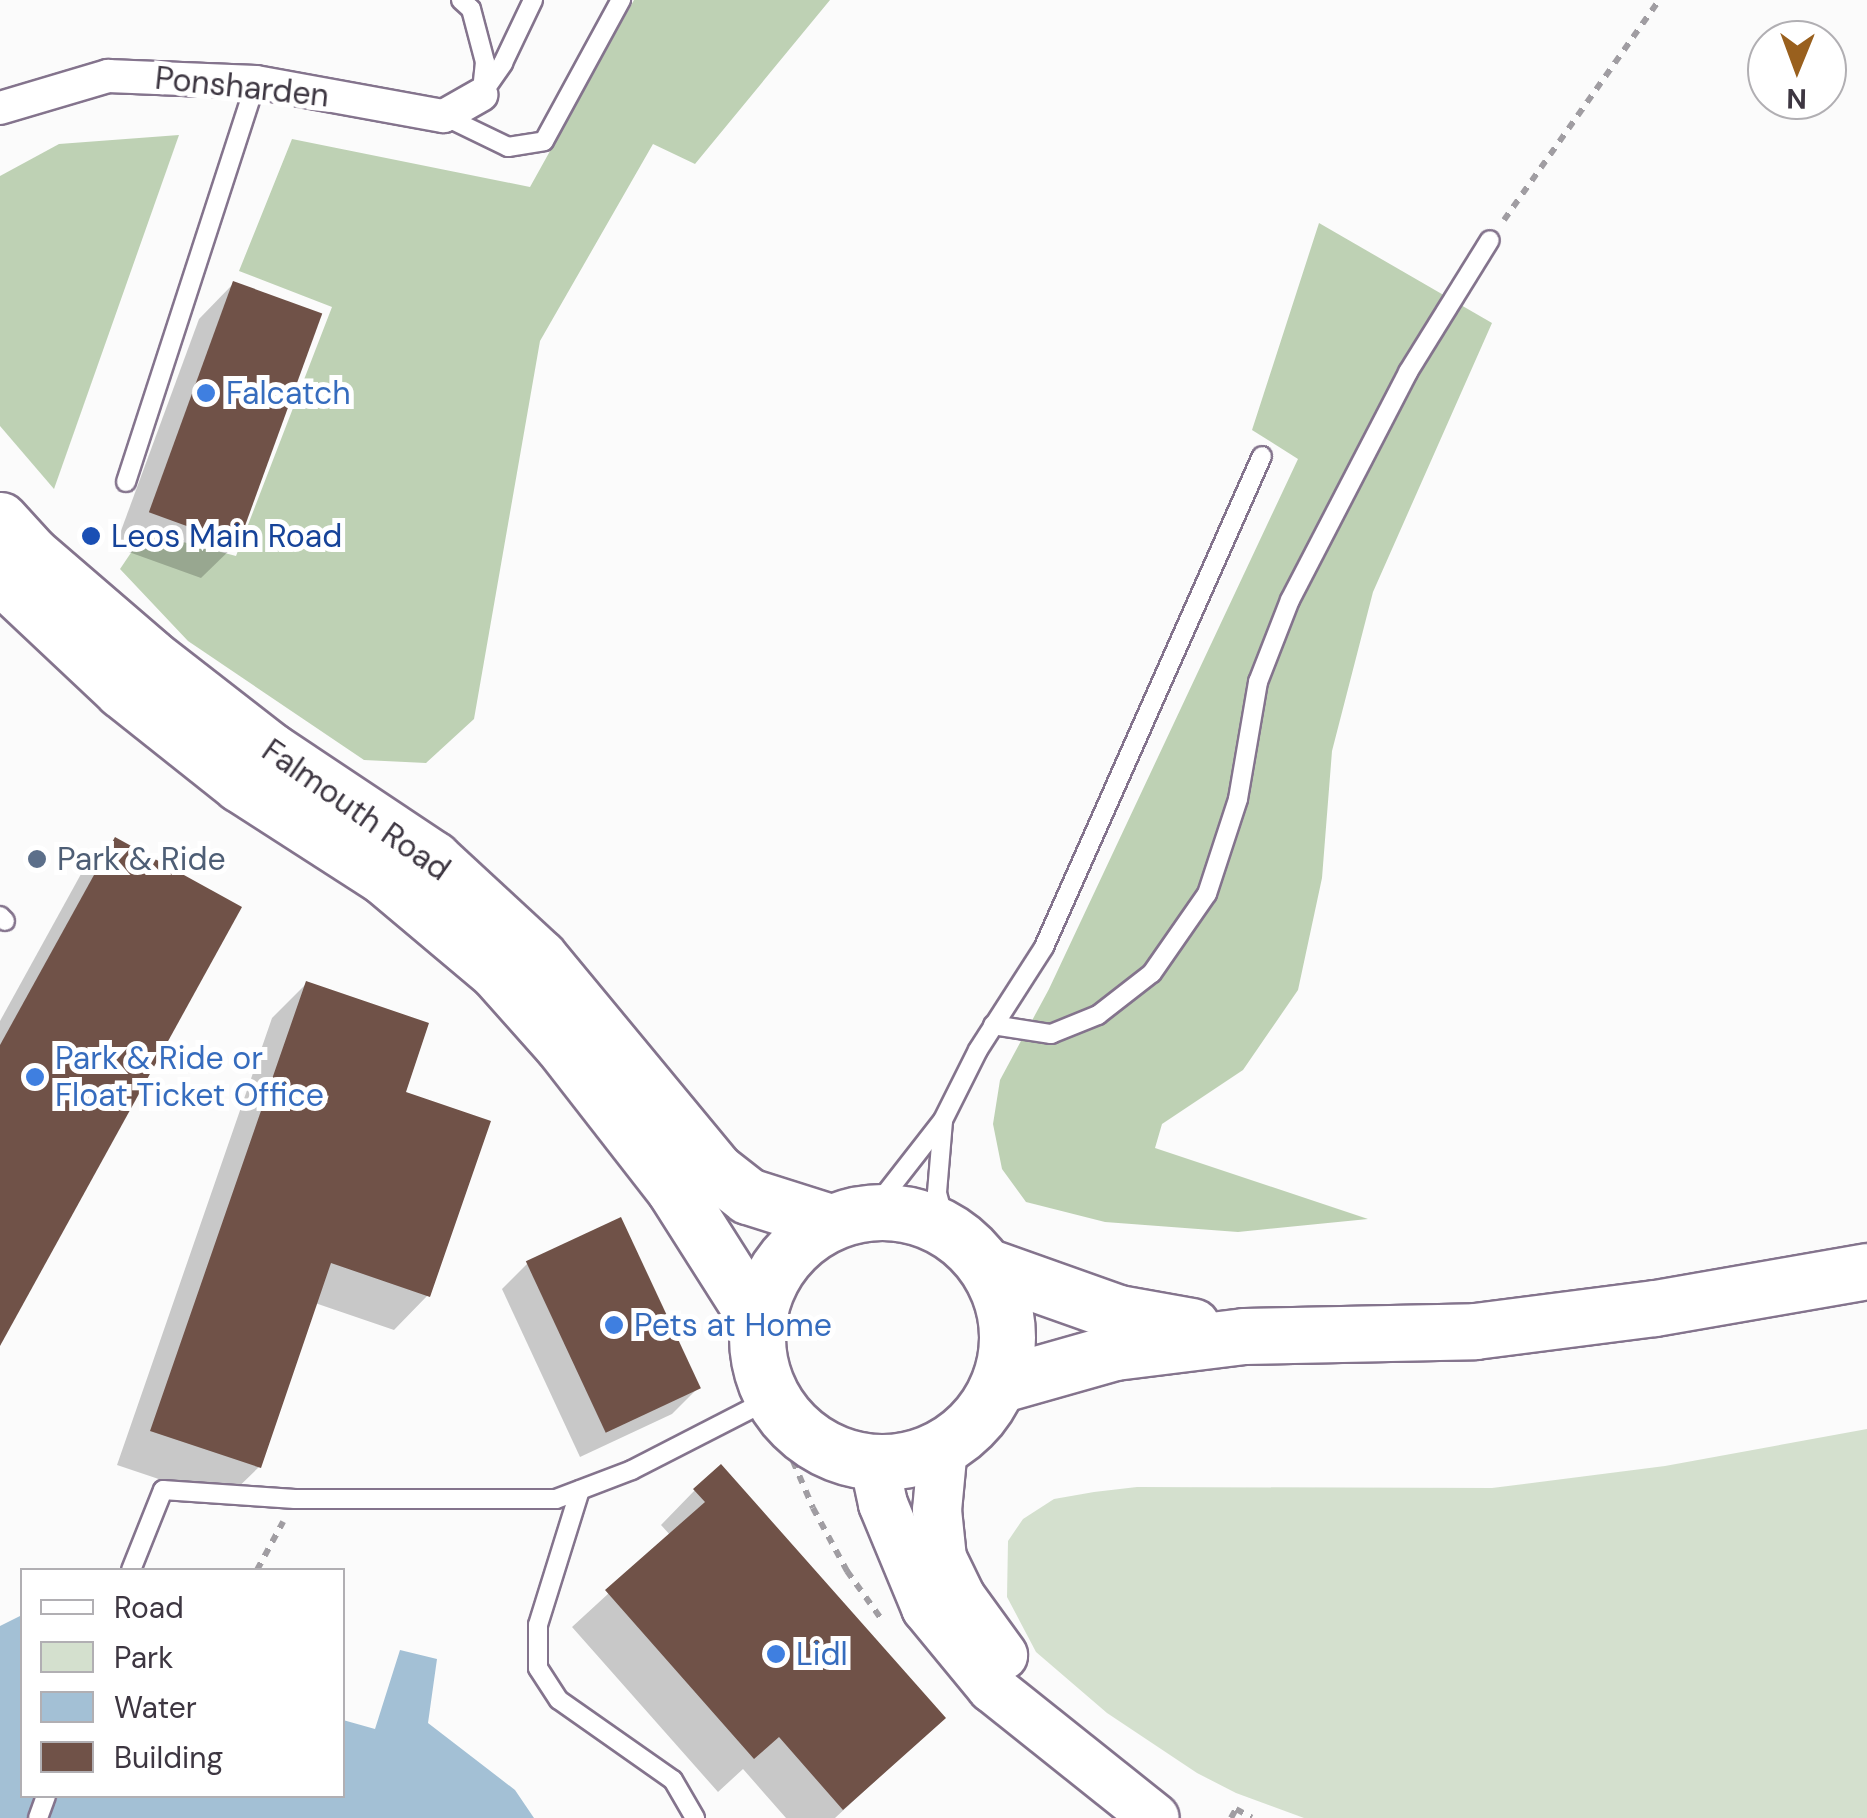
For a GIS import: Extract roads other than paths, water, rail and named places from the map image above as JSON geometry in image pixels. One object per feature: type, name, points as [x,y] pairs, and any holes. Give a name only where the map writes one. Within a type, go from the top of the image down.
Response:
[{"type":"highway","name":"Falmouth Road","points":[[0,520],[31,554],[164,668],[270,751],[432,859],[539,957],[716,1171],[748,1196],[851,1217],[911,1215],[947,1230],[986,1266],[1003,1304],[1006,1331],[998,1385],[976,1420],[943,1446],[910,1459],[874,1462],[830,1451],[793,1425],[772,1398],[758,1360],[757,1320],[770,1280],[795,1246],[851,1217]]},
{"type":"highway","name":"Falmouth Road","points":[[0,575],[122,690],[240,784],[383,876],[496,971],[562,1044],[674,1189],[757,1320]]},
{"type":"highway","points":[[986,1266],[1119,1313],[1244,1336]]},
{"type":"highway","points":[[998,1385],[1115,1352],[1244,1336],[1475,1330],[1655,1308],[1867,1271]]},
{"type":"main road","points":[[943,1446],[937,1510],[942,1558],[960,1597],[1069,1747]]},
{"type":"main road","points":[[874,1462],[883,1504],[926,1608],[992,1688],[1155,1818]]},
{"type":"street","name":"Ponsharden","points":[[0,108],[108,76],[256,82],[444,116]]},
{"type":"street","points":[[444,116],[481,95]]},
{"type":"lane","points":[[462,0],[470,9],[485,62],[481,95]]},
{"type":"lane","points":[[481,95],[503,63],[533,0]]},
{"type":"lane","points":[[444,116],[508,147],[544,142],[621,0]]},
{"type":"lane","points":[[126,482],[256,82]]},
{"type":"lane","points":[[994,1025],[1051,1034],[1098,1014],[1152,973],[1207,894],[1238,799],[1258,682],[1290,600],[1408,372],[1490,240]]},
{"type":"lane","points":[[851,1217],[943,1120],[994,1025],[1044,947],[1262,456]]},
{"type":"lane","points":[[943,1120],[938,1193],[947,1230]]},
{"type":"lane","points":[[132,1568],[163,1490],[295,1499],[556,1499],[632,1470],[772,1398]]},
{"type":"lane","points":[[580,1490],[538,1626],[538,1668],[559,1700],[673,1780],[695,1818]]},
{"type":"water","points":[[20,1616],[20,1798],[345,1798],[345,1721],[375,1729],[400,1650],[437,1659],[428,1723],[515,1790],[534,1818],[0,1818],[0,1626]]},
{"type":"place","name":"Falcatch","points":[[206,393]]},
{"type":"place","name":"Leos Main Road","points":[[91,536]]},
{"type":"place","name":"Park & Ride","points":[[37,859]]},
{"type":"place","name":"Park & Ride or Float Ticket Office","points":[[35,1077]]},
{"type":"place","name":"Pets at Home","points":[[614,1325]]},
{"type":"place","name":"Lidl","points":[[776,1654]]}]
